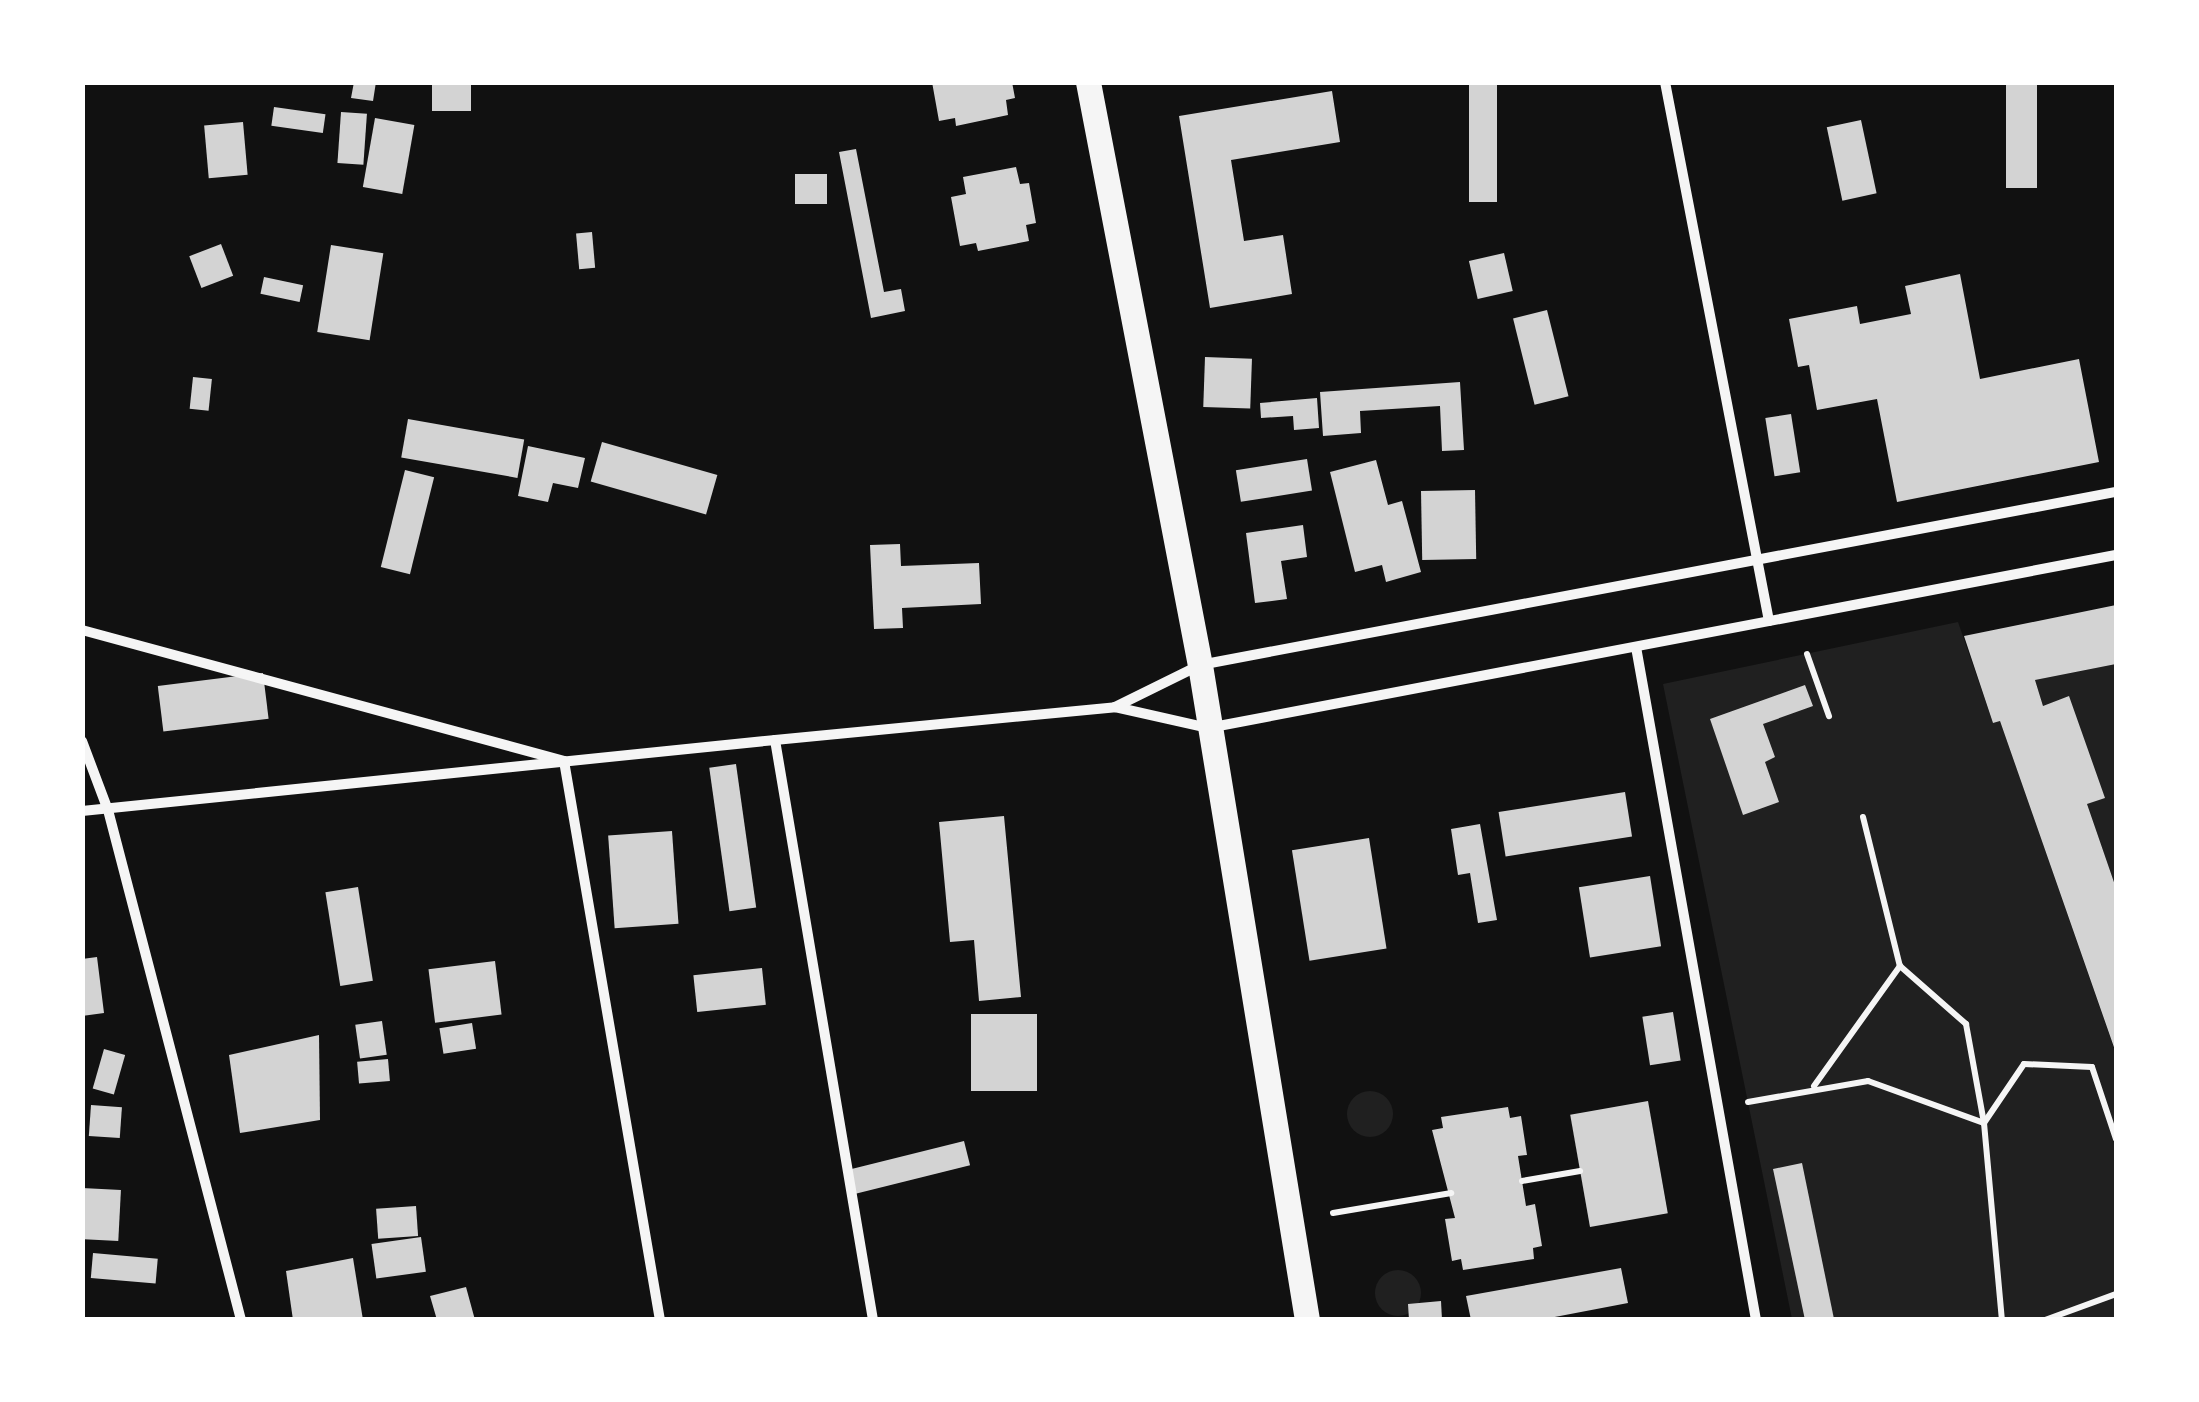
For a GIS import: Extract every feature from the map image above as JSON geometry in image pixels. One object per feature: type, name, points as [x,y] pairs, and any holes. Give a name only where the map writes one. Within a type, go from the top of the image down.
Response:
[{"type":"main road","points":[[1088,82],[1200,664],[1307,1320]]},
{"type":"street","points":[[1665,82],[1769,621]]},
{"type":"street","points":[[1114,707],[1200,664],[2116,492]]},
{"type":"street","points":[[82,811],[1114,707],[1208,728],[2116,555]]},
{"type":"street","points":[[82,630],[564,761]]},
{"type":"street","points":[[1636,647],[1756,1320]]},
{"type":"street","points":[[775,740],[873,1320]]},
{"type":"street","points":[[82,741],[108,810],[241,1320]]},
{"type":"street","points":[[564,761],[660,1320]]},
{"type":"path","points":[[1807,654],[1829,716]]},
{"type":"path","points":[[1863,817],[1900,966],[1966,1024],[1984,1122],[2002,1320]]},
{"type":"path","points":[[1814,1087],[1900,966]]},
{"type":"path","points":[[1984,1122],[2024,1064],[2092,1067],[2116,1138]]},
{"type":"path","points":[[1748,1102],[1814,1087],[1868,1081],[1984,1122]]},
{"type":"path","points":[[1522,1181],[1580,1171]]},
{"type":"path","points":[[1333,1214],[1451,1193]]},
{"type":"path","points":[[2045,1320],[2116,1294]]},
{"type":"shaded area","points":[[1958,622],[1993,723],[2000,721],[2116,1054],[2116,1319],[1792,1319],[1663,684]]},
{"type":"shaded area","points":[[2116,664],[2116,888],[2087,804],[2104,798],[2068,697],[2043,706],[2035,680]]},
{"type":"shaded area","points":[[1370,1091],[1387,1097],[1393,1114],[1387,1131],[1370,1137],[1353,1131],[1347,1114],[1353,1097]]},
{"type":"shaded area","points":[[1398,1270],[1415,1276],[1421,1293],[1415,1310],[1398,1316],[1381,1310],[1375,1293],[1381,1276]]},
{"type":"building","points":[[354,82],[376,82],[373,101],[351,98]]},
{"type":"building","points":[[432,82],[471,82],[471,111],[432,111]]},
{"type":"building","points":[[932,82],[1012,82],[1015,98],[1006,100],[1008,115],[956,126],[955,118],[939,121]]},
{"type":"building","points":[[1469,82],[1497,82],[1497,202],[1469,202]]},
{"type":"building","points":[[2006,82],[2037,82],[2037,188],[2006,188]]},
{"type":"building","points":[[1332,91],[1340,142],[1231,160],[1244,241],[1283,235],[1292,294],[1210,308],[1179,116]]},
{"type":"building","points":[[274,107],[325,114],[323,133],[271,126]]},
{"type":"building","points":[[341,112],[367,114],[363,165],[337,163]]},
{"type":"building","points":[[375,118],[414,125],[402,194],[363,187]]},
{"type":"building","points":[[1861,120],[1877,193],[1842,201],[1827,127]]},
{"type":"building","points":[[243,122],[248,175],[209,178],[204,125]]},
{"type":"building","points":[[856,149],[884,292],[901,289],[905,311],[871,318],[839,152]]},
{"type":"building","points":[[1016,167],[1020,184],[1029,183],[1036,223],[1026,225],[1029,241],[978,251],[976,243],[960,246],[951,197],[966,194],[963,177]]},
{"type":"building","points":[[795,174],[827,174],[827,204],[795,204]]},
{"type":"building","points":[[592,232],[595,268],[579,269],[576,233]]},
{"type":"building","points":[[221,244],[233,276],[201,288],[189,256]]},
{"type":"building","points":[[331,245],[383,253],[370,340],[317,332]]},
{"type":"building","points":[[1504,253],[1513,291],[1478,299],[1469,261]]},
{"type":"building","points":[[1960,274],[1980,379],[2079,359],[2099,462],[1897,502],[1877,399],[1817,410],[1809,365],[1798,367],[1789,319],[1857,306],[1860,324],[1911,314],[1905,286]]},
{"type":"building","points":[[264,277],[303,285],[300,302],[260,294]]},
{"type":"building","points":[[1547,310],[1569,396],[1535,405],[1513,318]]},
{"type":"building","points":[[1205,357],[1252,359],[1250,409],[1203,407]]},
{"type":"building","points":[[193,377],[212,379],[209,411],[190,409]]},
{"type":"building","points":[[1460,382],[1464,450],[1442,451],[1440,406],[1360,411],[1361,433],[1323,436],[1320,392]]},
{"type":"building","points":[[1317,398],[1319,428],[1294,430],[1293,416],[1261,418],[1260,403]]},
{"type":"building","points":[[1791,414],[1800,472],[1775,476],[1765,418]]},
{"type":"building","points":[[408,419],[524,439],[517,478],[401,457]]},
{"type":"building","points":[[602,442],[717,475],[706,514],[591,481]]},
{"type":"building","points":[[528,446],[585,458],[578,488],[553,483],[548,502],[518,496]]},
{"type":"building","points":[[1307,459],[1312,491],[1241,502],[1236,470]]},
{"type":"building","points":[[1376,460],[1388,505],[1402,501],[1421,572],[1386,582],[1382,565],[1355,572],[1330,472]]},
{"type":"building","points":[[405,470],[434,477],[410,574],[381,567]]},
{"type":"building","points":[[1475,490],[1476,559],[1422,560],[1421,491]]},
{"type":"building","points":[[1303,525],[1307,557],[1281,561],[1287,599],[1255,603],[1246,533]]},
{"type":"building","points":[[900,544],[901,566],[979,563],[981,604],[902,608],[903,628],[874,629],[870,545]]},
{"type":"building","points":[[2116,605],[2116,664],[2035,680],[2043,706],[2069,696],[2105,798],[2087,804],[2116,888],[2116,1053],[2000,721],[1993,723],[1964,636]]},
{"type":"building","points":[[263,673],[269,719],[163,732],[158,686]]},
{"type":"building","points":[[1805,685],[1813,706],[1763,724],[1775,757],[1765,762],[1779,802],[1743,815],[1710,719]]},
{"type":"building","points":[[736,764],[756,908],[729,911],[709,768]]},
{"type":"building","points":[[1625,792],[1632,836],[1506,856],[1499,812]]},
{"type":"building","points":[[1004,816],[1021,997],[979,1001],[974,940],[950,942],[939,822]]},
{"type":"building","points":[[1480,824],[1497,920],[1478,923],[1470,873],[1458,875],[1451,829]]},
{"type":"building","points":[[672,831],[678,924],[615,928],[608,835]]},
{"type":"building","points":[[1369,838],[1387,949],[1309,961],[1292,850]]},
{"type":"building","points":[[1650,876],[1661,946],[1590,957],[1579,887]]},
{"type":"building","points":[[358,887],[373,981],[340,986],[325,892]]},
{"type":"building","points":[[97,957],[104,1013],[82,1016],[82,959]]},
{"type":"building","points":[[495,961],[502,1015],[435,1023],[428,969]]},
{"type":"building","points":[[762,968],[766,1005],[697,1012],[693,975]]},
{"type":"building","points":[[1673,1012],[1681,1060],[1650,1065],[1642,1017]]},
{"type":"building","points":[[971,1014],[1037,1014],[1037,1091],[971,1091]]},
{"type":"building","points":[[382,1021],[387,1055],[360,1058],[355,1025]]},
{"type":"building","points":[[472,1023],[476,1049],[443,1054],[439,1028]]},
{"type":"building","points":[[319,1035],[320,1120],[240,1133],[229,1055]]},
{"type":"building","points":[[104,1049],[125,1055],[114,1094],[93,1088]]},
{"type":"building","points":[[388,1059],[390,1081],[359,1084],[357,1062]]},
{"type":"building","points":[[1648,1101],[1668,1213],[1590,1227],[1570,1115]]},
{"type":"building","points":[[91,1105],[122,1107],[120,1138],[89,1136]]},
{"type":"building","points":[[1508,1107],[1510,1118],[1521,1116],[1527,1155],[1518,1156],[1526,1206],[1535,1204],[1542,1246],[1533,1248],[1534,1259],[1463,1270],[1461,1259],[1452,1261],[1445,1219],[1455,1218],[1432,1130],[1443,1128],[1441,1117]]},
{"type":"building","points":[[964,1141],[970,1165],[854,1194],[848,1170]]},
{"type":"building","points":[[1802,1163],[1834,1319],[1831,1320],[1805,1320],[1773,1169]]},
{"type":"building","points":[[82,1188],[121,1190],[118,1241],[82,1239]]},
{"type":"building","points":[[416,1206],[418,1236],[378,1239],[376,1209]]},
{"type":"building","points":[[421,1237],[426,1272],[376,1279],[371,1244]]},
{"type":"building","points":[[93,1253],[158,1259],[156,1284],[91,1278]]},
{"type":"building","points":[[353,1258],[363,1320],[293,1320],[286,1271]]},
{"type":"building","points":[[1621,1268],[1628,1303],[1539,1320],[1471,1320],[1466,1296]]},
{"type":"building","points":[[466,1287],[475,1320],[437,1320],[430,1296]]},
{"type":"building","points":[[1441,1301],[1442,1320],[1409,1320],[1408,1304]]}]
